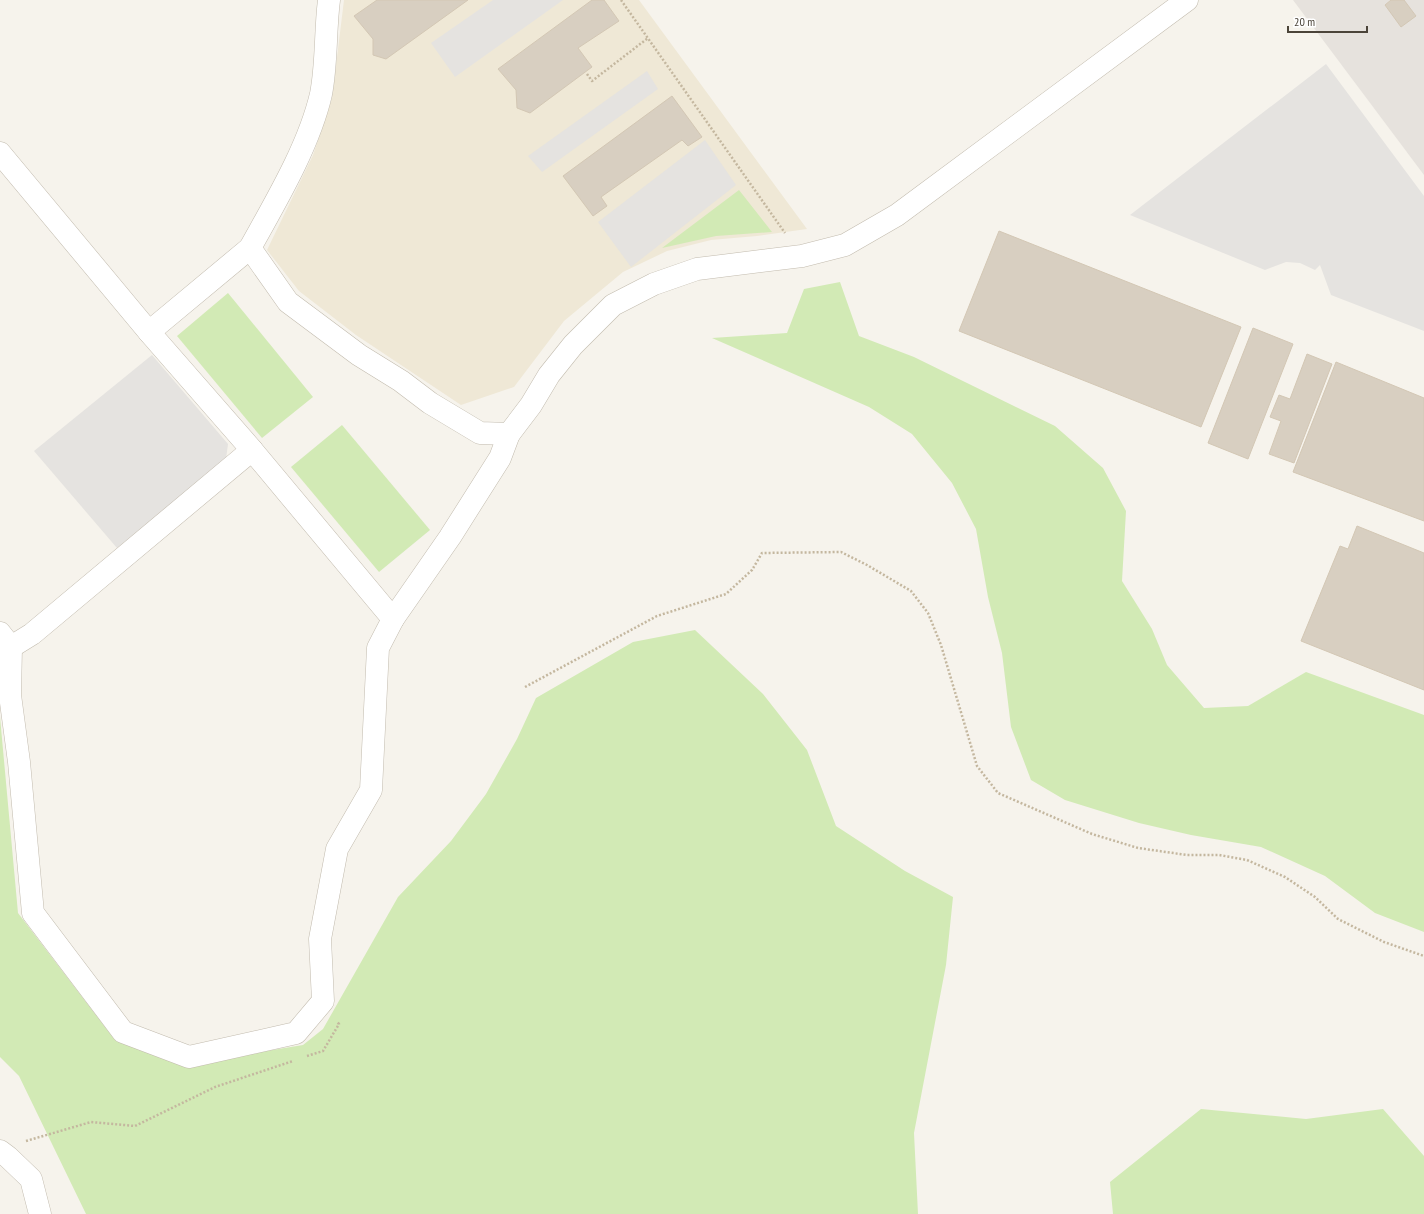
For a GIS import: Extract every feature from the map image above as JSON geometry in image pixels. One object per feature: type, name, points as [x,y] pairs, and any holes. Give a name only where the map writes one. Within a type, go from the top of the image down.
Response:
[{"type":"street","points":[[149,332],[250,248],[287,179],[313,118],[321,93],[329,0]]},
{"type":"street","points":[[252,450],[32,634],[6,640],[5,704],[19,762],[33,913],[123,1032],[189,1056],[296,1033],[323,1001],[320,939],[337,849],[371,790],[378,648],[393,619],[450,536],[500,458],[509,434],[531,405],[549,375],[573,345],[613,305],[654,284],[697,269],[802,256],[845,245],[897,215],[1186,0]]},
{"type":"street","points":[[0,153],[149,332],[252,450],[393,619]]},
{"type":"street","points":[[250,248],[288,302],[359,356],[401,382],[430,403],[480,433],[509,434]]},
{"type":"street","points":[[0,1151],[31,1179],[40,1214]]},
{"type":"path","points":[[620,0],[802,256]]},
{"type":"path","points":[[587,74],[592,81],[648,38]]},
{"type":"path","points":[[525,687],[657,616],[726,594],[752,570],[762,553],[841,552],[867,565],[911,591],[928,614],[944,652],[977,766],[998,793],[1092,834],[1138,848],[1187,855],[1219,855],[1247,860],[1291,881],[1315,897],[1338,920],[1384,942],[1424,956]]},
{"type":"path","points":[[301,1058],[323,1051],[339,1024],[316,1009]]},
{"type":"path","points":[[23,1142],[91,1122],[135,1126],[215,1087],[294,1060]]},
{"type":"shaded area","points":[[344,0],[639,0],[807,229],[757,236],[711,240],[667,251],[623,272],[564,321],[514,387],[461,405],[356,335],[299,291],[267,250],[313,155],[332,98]]},
{"type":"shaded area","points":[[493,0],[563,0],[455,77],[431,43]]},
{"type":"shaded area","points":[[1293,0],[1424,0],[1424,175]]},
{"type":"shaded area","points":[[1326,64],[1424,196],[1424,331],[1331,295],[1320,265],[1315,270],[1300,263],[1286,262],[1265,270],[1130,215]]},
{"type":"shaded area","points":[[647,71],[658,89],[542,172],[528,156]]},
{"type":"shaded area","points":[[705,140],[736,185],[631,267],[598,222]]},
{"type":"shaded area","points":[[152,355],[228,444],[226,459],[117,548],[34,451]]},
{"type":"green space","points":[[739,190],[772,232],[716,236],[662,248]]},
{"type":"green space","points":[[840,282],[859,336],[914,357],[1055,426],[1103,468],[1126,511],[1122,581],[1152,629],[1167,665],[1204,708],[1248,706],[1306,672],[1424,715],[1424,932],[1375,913],[1325,876],[1261,847],[1191,835],[1139,823],[1065,800],[1031,780],[1011,727],[1002,653],[988,597],[976,529],[952,483],[912,434],[869,407],[712,338],[787,333],[804,289]]},
{"type":"green space","points":[[228,293],[313,397],[262,438],[177,336]]},
{"type":"green space","points":[[342,425],[430,530],[379,572],[291,467]]},
{"type":"green space","points":[[695,630],[763,694],[807,750],[836,826],[905,871],[953,897],[946,965],[914,1133],[918,1214],[86,1214],[19,1076],[0,1057],[0,717],[18,913],[115,1040],[181,1065],[303,1045],[323,1029],[398,897],[451,841],[486,794],[517,739],[536,698],[633,642]]},
{"type":"green space","points":[[1201,1109],[1306,1119],[1383,1109],[1424,1156],[1424,1214],[1113,1214],[1110,1182]]},
{"type":"building","points":[[377,0],[468,0],[386,59],[373,55],[373,39],[354,16]]},
{"type":"building","points":[[592,0],[604,0],[619,21],[578,48],[592,67],[530,113],[517,108],[516,90],[498,69]]},
{"type":"building","points":[[1391,0],[1404,0],[1416,16],[1401,27],[1385,5]]},
{"type":"building","points":[[672,96],[702,137],[688,146],[682,140],[601,197],[607,206],[593,216],[563,176]]},
{"type":"building","points":[[999,231],[1241,327],[1201,427],[959,331]]},
{"type":"building","points":[[1253,328],[1293,344],[1248,459],[1208,443]]},
{"type":"building","points":[[1307,354],[1332,364],[1294,463],[1269,454],[1281,421],[1270,417],[1279,395],[1290,399]]},
{"type":"building","points":[[1336,362],[1424,398],[1424,521],[1293,472]]},
{"type":"building","points":[[1357,526],[1424,553],[1424,690],[1301,641],[1340,546],[1348,549]]}]
